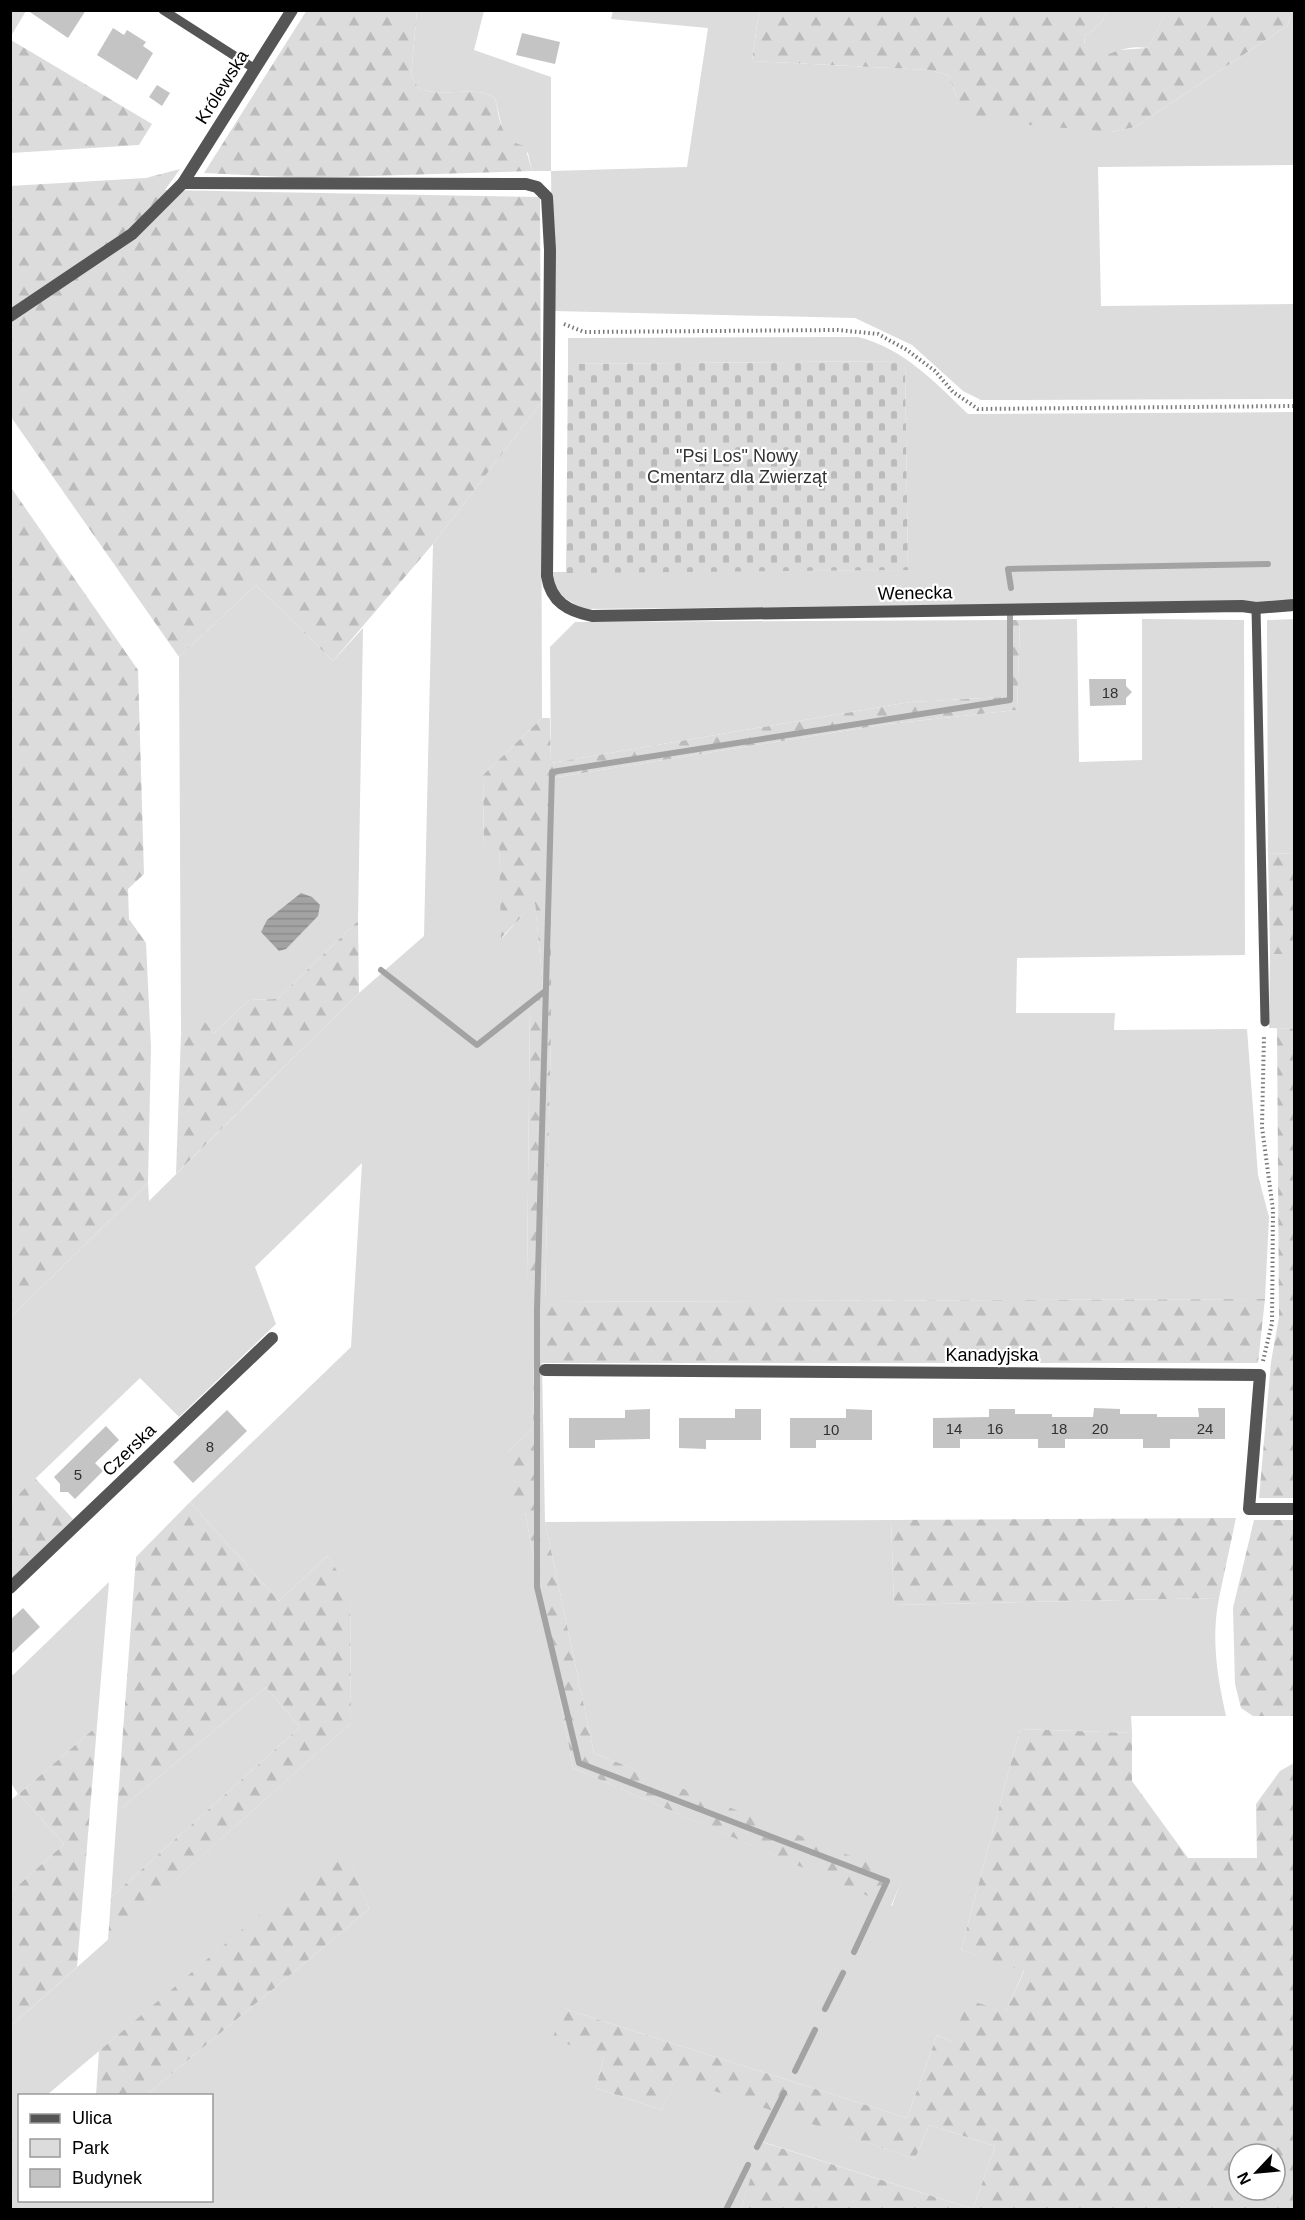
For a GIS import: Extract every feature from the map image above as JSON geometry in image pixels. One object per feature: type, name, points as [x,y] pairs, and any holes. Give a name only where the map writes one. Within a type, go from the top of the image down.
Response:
[{"type":"street","name":"Królewska","points":[[10,316],[132,234],[183,183],[292,10]]},
{"type":"street","points":[[183,183],[526,184],[537,187],[546,197],[549,217],[549,322]]},
{"type":"street","name":"Wenecka","points":[[549,322],[547,576],[552,594],[564,607],[575,612],[592,616],[1242,606],[1256,608],[1294,605]]},
{"type":"street","name":"Czerska","points":[[10,1588],[272,1338]]},
{"type":"street","name":"Kanadyjska","points":[[545,1370],[1260,1375]]},
{"type":"street","points":[[1260,1375],[1249,1509],[1294,1509]]},
{"type":"lane","points":[[163,10],[255,69]]},
{"type":"lane","points":[[1256,608],[1265,1022]]},
{"type":"path","points":[[549,322],[569,325],[584,332],[838,330],[878,334],[935,370],[953,392],[978,409],[1294,406]]},
{"type":"path","points":[[1260,1375],[1272,1323],[1274,1210],[1262,1127],[1265,1022]]},
{"type":"green space","points":[[307,10],[417,11],[411,75],[419,89],[439,92],[478,92],[495,98],[502,128],[510,140],[525,146],[532,171],[305,178],[204,173]]},
{"type":"green space","points":[[10,11],[26,11],[11,36]]},
{"type":"green space","points":[[417,11],[484,11],[474,50],[551,77],[551,171],[532,171],[528,153],[504,135],[495,98],[478,92],[439,92],[419,89],[411,75]]},
{"type":"green space","points":[[613,11],[759,11],[752,61],[930,70],[948,75],[958,99],[1111,132],[1135,127],[1288,25],[1292,11],[1294,11],[1294,165],[1098,167],[1101,306],[1294,304],[1294,399],[981,400],[963,391],[912,345],[855,318],[553,311],[551,171],[687,167],[708,28],[611,19]]},
{"type":"green space","points":[[759,11],[1108,11],[1100,24],[1085,36],[1084,46],[1099,58],[1119,50],[1147,48],[1168,11],[1292,11],[1288,25],[1135,127],[1111,132],[974,120],[958,99],[948,75],[930,70],[752,61]]},
{"type":"green space","points":[[1108,11],[1168,11],[1147,48],[1122,49],[1099,59],[1084,46],[1085,36],[1100,24]]},
{"type":"green space","points":[[11,40],[152,124],[139,145],[11,153]]},
{"type":"green space","points":[[180,169],[165,190],[540,197],[541,403],[433,544],[333,661],[256,585],[179,657],[11,417],[10,186],[146,178]]},
{"type":"green space","points":[[858,337],[890,349],[904,358],[931,378],[968,414],[1294,412],[1294,602],[583,609],[556,593],[550,572],[908,570],[905,361],[568,364],[568,338]]},
{"type":"green space","name":"\"Psi Los\" Nowy Cmentarz dla Zwierząt","points":[[905,361],[908,570],[566,573],[568,364]]},
{"type":"green space","points":[[541,403],[542,718],[483,775],[484,853],[499,838],[502,938],[535,902],[543,988],[530,1001],[527,1281],[535,1276],[533,1428],[508,1452],[525,1512],[573,1768],[892,1906],[902,1878],[594,1753],[545,1522],[891,1520],[894,1605],[1219,1598],[1215,1643],[1226,1716],[1131,1716],[1132,1733],[1020,1729],[961,1950],[1024,1970],[1006,2011],[953,2042],[937,2035],[907,2118],[565,2009],[604,2056],[596,2088],[662,2110],[676,2077],[915,2159],[929,2125],[995,2146],[973,2209],[763,2142],[741,2209],[11,2209],[11,2192],[18,2202],[213,2202],[213,2094],[147,2094],[369,1909],[343,1845],[48,2094],[18,2094],[18,2120],[11,2127],[11,2026],[351,1723],[350,1591],[327,1556],[279,1601],[190,1502],[351,1347],[362,1163],[255,1267],[276,1324],[179,1417],[140,1378],[11,1502],[11,1317],[148,1183],[149,1201],[359,993],[424,936],[433,544]]},
{"type":"green space","points":[[10,486],[138,670],[144,874],[128,889],[129,919],[146,943],[151,1047],[148,1183],[11,1317]]},
{"type":"green space","points":[[256,585],[333,661],[363,628],[358,921],[277,999],[249,1000],[214,1033],[199,1016],[181,1034],[179,657]]},
{"type":"green space","points":[[1077,619],[1079,762],[1142,760],[1142,619],[1244,620],[1245,955],[1017,958],[1016,1013],[1115,1013],[1114,1030],[1247,1029],[1258,1175],[1269,1217],[1265,1299],[545,1302],[551,1034],[551,778],[888,724],[1017,710],[1020,620]]},
{"type":"green space","points":[[1294,619],[1294,853],[1268,854],[1267,620]]},
{"type":"green space","points":[[1004,620],[1004,697],[910,702],[551,763],[550,647],[575,622]]},
{"type":"green space","points":[[1004,620],[1020,620],[1017,710],[888,724],[551,778],[551,1034],[545,1302],[1265,1299],[1258,1363],[542,1363],[545,1522],[594,1753],[903,1877],[891,1906],[573,1768],[525,1512],[507,1503],[508,1452],[533,1428],[535,1277],[527,1282],[530,1001],[543,988],[535,903],[501,938],[499,839],[484,854],[483,775],[542,718],[550,718],[551,763],[910,702],[1004,697]]},
{"type":"green space","points":[[1294,853],[1294,954],[1270,954],[1268,854]]},
{"type":"green space","points":[[358,921],[359,993],[176,1174],[181,1034],[199,1015],[214,1033],[249,1000],[277,999]]},
{"type":"green space","points":[[1270,954],[1294,954],[1294,1029],[1269,1028]]},
{"type":"green space","points":[[1277,1028],[1294,1029],[1294,1498],[1259,1498],[1271,1362],[1279,1317]]},
{"type":"green space","points":[[35,1478],[73,1519],[11,1580],[11,1502]]},
{"type":"green space","points":[[190,1502],[279,1601],[327,1556],[350,1590],[351,1723],[108,1940],[111,1897],[300,1727],[266,1687],[117,1812],[136,1557]]},
{"type":"green space","points":[[1236,1518],[1219,1598],[894,1605],[891,1520]]},
{"type":"green space","points":[[1254,1520],[1294,1520],[1294,1716],[1253,1716],[1241,1708],[1235,1684],[1233,1608]]},
{"type":"green space","points":[[109,1582],[97,1726],[19,1794],[64,1844],[11,1892],[10,1801],[18,1794],[11,1783],[11,1673],[13,1675]]},
{"type":"green space","points":[[266,1687],[300,1727],[111,1897],[117,1812]]},
{"type":"green space","points":[[97,1726],[77,1967],[11,2026],[11,1892],[64,1844],[19,1794]]},
{"type":"green space","points":[[1020,1729],[1132,1733],[1132,1781],[1188,1858],[1257,1858],[1256,1804],[1280,1771],[1294,1763],[1294,2209],[973,2209],[995,2146],[929,2125],[915,2159],[676,2078],[662,2110],[596,2088],[604,2056],[552,2039],[565,2009],[907,2118],[937,2035],[953,2042],[967,2000],[1006,2011],[1024,1971],[961,1950]]},
{"type":"green space","points":[[343,1844],[369,1909],[147,2094],[96,2094],[99,2051]]},
{"type":"green space","points":[[18,2120],[18,2202],[11,2192],[10,2127]]},
{"type":"green space","points":[[762,2142],[973,2209],[741,2209]]},
{"type":"shaded area","points":[[301,893],[312,897],[320,905],[318,916],[286,949],[279,951],[261,932],[267,920]]},
{"type":"building","points":[[27,10],[86,10],[68,38]]},
{"type":"building","points":[[113,28],[124,35],[127,30],[146,42],[143,46],[153,53],[137,80],[97,55]]},
{"type":"building","points":[[522,33],[560,42],[555,64],[516,55]]},
{"type":"building","points":[[157,85],[170,93],[162,106],[149,97]]},
{"type":"building","points":[[1089,679],[1126,679],[1126,686],[1132,692],[1126,698],[1126,705],[1090,706]]},
{"type":"building","points":[[1094,1408],[1120,1409],[1120,1414],[1199,1417],[1198,1408],[1225,1408],[1225,1439],[1170,1439],[1170,1448],[1143,1448],[1143,1439],[1065,1439],[1065,1448],[1038,1448],[1038,1439],[960,1439],[960,1448],[933,1448],[933,1418],[989,1417],[989,1409],[1015,1409],[1015,1414],[1052,1414],[1052,1417],[1093,1417]]},
{"type":"building","points":[[650,1409],[650,1439],[595,1440],[595,1448],[569,1448],[569,1418],[625,1418],[625,1410]]},
{"type":"building","points":[[735,1409],[761,1409],[761,1440],[706,1440],[706,1449],[679,1448],[679,1418],[735,1418]]},
{"type":"building","points":[[846,1409],[872,1410],[872,1440],[816,1440],[816,1448],[790,1448],[790,1418],[846,1418]]},
{"type":"building","points":[[227,1410],[247,1431],[193,1483],[173,1462]]},
{"type":"building","points":[[106,1426],[119,1440],[95,1463],[103,1471],[75,1499],[68,1492],[60,1492],[60,1484],[54,1477]]},
{"type":"building","points":[[23,1608],[40,1627],[10,1655],[10,1620]]},
{"type":"waterway","points":[[1011,588],[1008,569],[1268,564]]},
{"type":"waterway","points":[[854,1952],[887,1881],[579,1763],[537,1587],[537,1309],[552,772],[1010,700],[1010,615]]},
{"type":"waterway","points":[[381,970],[477,1045],[545,991]]},
{"type":"waterway","points":[[825,2009],[843,1973]]},
{"type":"waterway","points":[[795,2071],[815,2030]]},
{"type":"waterway","points":[[757,2147],[784,2093]]},
{"type":"waterway","points":[[726,2210],[748,2165]]}]
